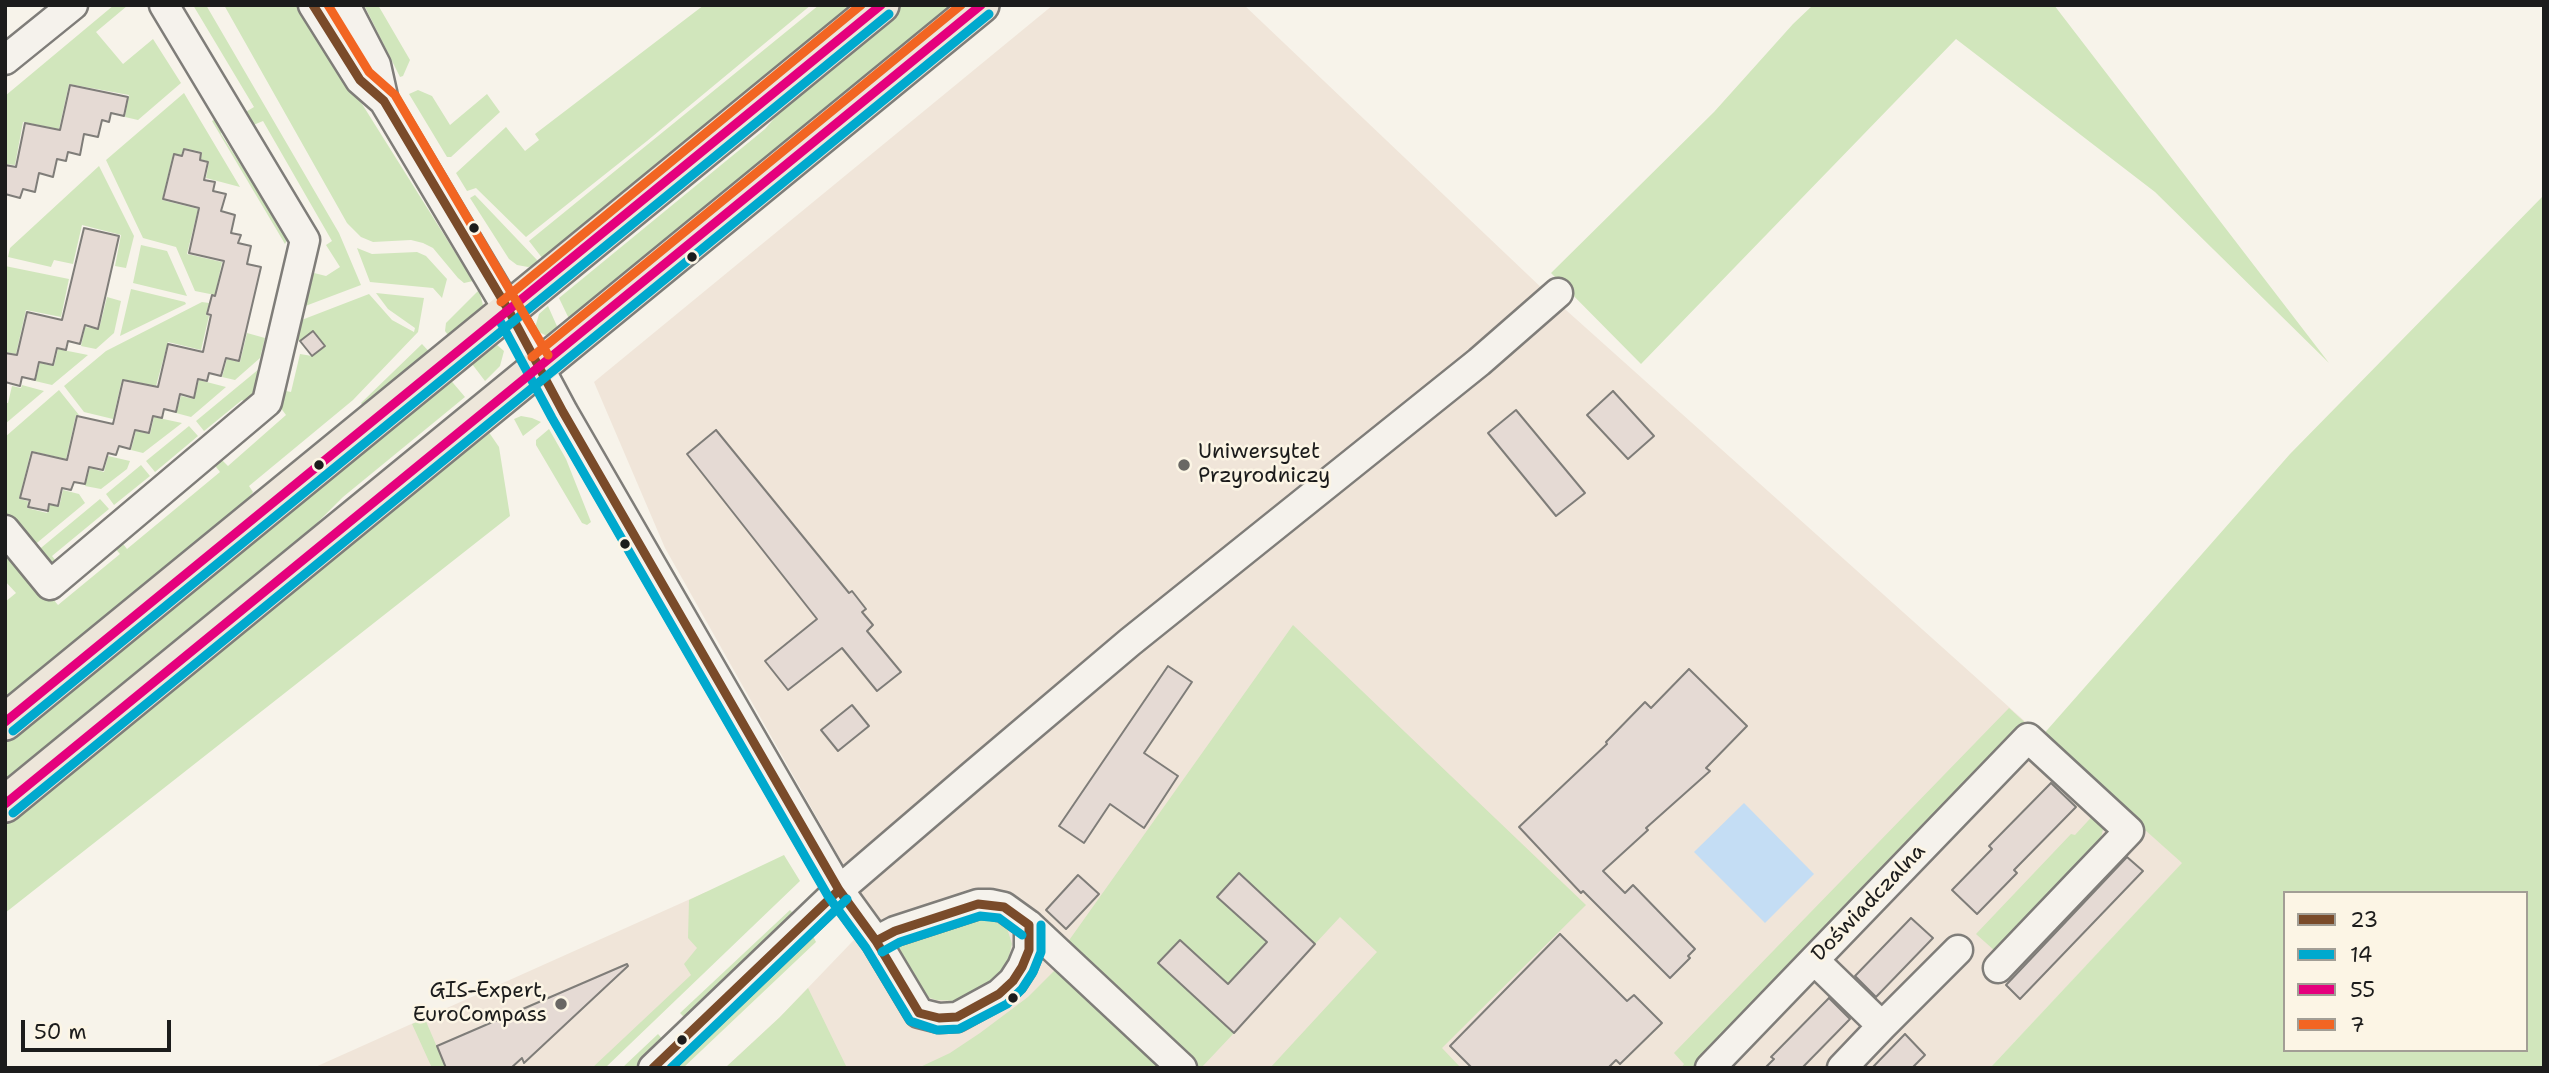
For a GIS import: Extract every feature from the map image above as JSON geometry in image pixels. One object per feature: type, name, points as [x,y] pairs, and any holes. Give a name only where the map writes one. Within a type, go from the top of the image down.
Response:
[{"type":"main road","points":[[5,722],[881,5]]},
{"type":"main road","points":[[5,804],[982,5]]},
{"type":"street","points":[[5,60],[73,5]]},
{"type":"street","points":[[5,530],[50,585],[267,402],[305,240],[164,5]]},
{"type":"street","points":[[313,5],[360,79],[384,101],[509,311],[564,412],[839,890],[876,941],[919,1013],[939,1018],[957,1017],[999,994],[1013,981],[1022,967],[1029,950],[1029,925]]},
{"type":"street","points":[[345,5],[376,65],[384,101]]},
{"type":"street","points":[[653,1068],[839,890],[1130,642],[1479,362],[1558,293]]},
{"type":"street","name":"Doświadczalna","points":[[1710,1068],[2028,738],[2129,831],[1998,968]]},
{"type":"street","points":[[876,941],[978,904],[1003,907],[1029,925],[1182,1068]]},
{"type":"street","points":[[1842,1068],[1958,950]]},
{"type":"street","points":[[1814,960],[1882,1026]]},
{"type":"shaded area","name":"Uniwersytet Przyrodniczy","points":[[1053,5],[1244,5],[1547,293],[2183,863],[1990,1068],[725,1068],[780,1017],[874,919],[665,548],[594,382]]},
{"type":"shaded area","name":"GIS-Expert, EuroCompass","points":[[706,892],[696,973],[595,1068],[313,1068]]},
{"type":"green space","points":[[114,5],[127,6],[96,32],[123,64],[153,39],[181,83],[138,120],[125,117],[129,95],[69,84],[59,129],[23,122],[15,165],[5,164],[5,96]]},
{"type":"green space","points":[[193,5],[206,5],[339,233],[361,285],[300,308],[310,272],[326,276],[340,267],[326,245],[332,241],[263,121],[251,126],[244,113],[254,107]]},
{"type":"green space","points":[[224,5],[300,5],[473,281],[464,283],[433,248],[423,243],[411,240],[373,242],[361,237],[347,223]]},
{"type":"green space","points":[[364,5],[378,5],[410,60],[403,76],[400,77]]},
{"type":"green space","points":[[704,5],[811,5],[526,237],[476,188],[467,191],[456,173],[506,127],[525,151],[539,140],[535,134]]},
{"type":"green space","points":[[819,5],[865,5],[546,263],[529,241]]},
{"type":"green space","points":[[897,5],[963,5],[572,325],[559,298],[765,129],[810,77]]},
{"type":"green space","points":[[1813,5],[2054,5],[2329,363],[2155,192],[1956,39],[1641,364],[1551,273],[1714,112]]},
{"type":"green space","points":[[418,90],[432,96],[450,125],[487,94],[500,112],[451,157],[447,157],[409,94]]},
{"type":"green space","points":[[184,93],[240,187],[206,178],[209,162],[201,159],[202,152],[184,148],[181,155],[173,154],[162,200],[198,209],[187,254],[222,262],[215,295],[195,291],[176,247],[143,238],[106,160]]},
{"type":"green space","points":[[222,115],[225,121],[221,134],[275,218],[285,219],[289,236],[285,244],[212,121]]},
{"type":"green space","points":[[99,166],[134,236],[126,268],[115,266],[121,235],[82,225],[73,264],[54,260],[51,267],[8,257],[10,248]]},
{"type":"green space","points":[[475,195],[537,260],[536,265],[517,265],[509,259],[470,198]]},
{"type":"green space","points":[[2544,195],[2544,1068],[1990,1068],[2182,863],[2041,737],[2290,454]]},
{"type":"green space","points":[[141,245],[167,251],[187,296],[133,283]]},
{"type":"green space","points":[[357,248],[372,254],[417,252],[426,256],[447,279],[442,298],[433,288],[370,282]]},
{"type":"green space","points":[[5,266],[69,279],[61,317],[26,310],[16,354],[5,352]]},
{"type":"green space","points":[[131,289],[185,302],[186,304],[120,336]]},
{"type":"green space","points":[[479,290],[484,309],[453,342],[445,331],[446,323]]},
{"type":"green space","points":[[376,293],[424,298],[418,332],[353,400],[249,486],[253,492],[225,526],[5,704],[5,602],[16,593],[5,581],[5,542],[58,605],[120,554],[113,546],[120,540],[127,549],[220,472],[213,463],[219,457],[228,466],[286,415],[274,399],[276,389],[291,392],[300,354],[312,356],[324,346],[313,331],[300,341],[293,338],[299,321],[369,294],[392,320],[414,332],[415,328],[388,309]]},
{"type":"green space","points":[[107,297],[121,301],[114,333],[96,349],[81,346],[85,327],[99,329]]},
{"type":"green space","points":[[202,302],[209,303],[206,315],[209,316],[201,350],[168,342],[156,386],[122,379],[113,419],[84,412],[64,386],[106,351]]},
{"type":"green space","points":[[548,306],[560,333],[549,337],[535,328],[539,314]]},
{"type":"green space","points":[[247,333],[265,338],[260,358],[235,380],[222,377],[227,359],[240,362]]},
{"type":"green space","points":[[422,344],[435,358],[364,407],[361,403]]},
{"type":"green space","points":[[490,344],[496,344],[504,351],[500,366],[485,381],[469,360]]},
{"type":"green space","points":[[58,349],[88,355],[52,385],[35,381],[40,363],[54,366]]},
{"type":"green space","points":[[265,364],[257,392],[245,402],[242,400],[204,431],[196,421]]},
{"type":"green space","points":[[448,377],[465,397],[343,497],[254,586],[5,791],[5,736]]},
{"type":"green space","points":[[199,380],[226,387],[191,417],[176,413],[181,396],[194,399]]},
{"type":"green space","points":[[22,385],[44,391],[5,424],[5,403],[8,403],[12,386],[21,388]]},
{"type":"green space","points":[[59,390],[79,415],[76,415],[66,459],[31,451],[19,499],[28,501],[27,508],[47,513],[50,505],[59,507],[63,490],[79,494],[85,503],[32,547],[5,512],[5,437]]},
{"type":"green space","points":[[521,416],[541,422],[523,436],[514,419]]},
{"type":"green space","points":[[154,417],[182,423],[143,453],[131,450],[136,431],[150,434]]},
{"type":"green space","points":[[189,426],[198,436],[155,472],[146,461]]},
{"type":"green space","points":[[549,429],[566,459],[591,522],[587,525],[582,523],[536,445],[536,440]]},
{"type":"green space","points":[[488,431],[499,447],[510,516],[5,913],[5,822],[216,648]]},
{"type":"green space","points":[[108,456],[130,461],[127,469],[101,489],[85,486],[90,468],[104,472]]},
{"type":"green space","points":[[141,465],[150,476],[114,505],[106,494]]},
{"type":"green space","points":[[100,499],[109,509],[52,556],[60,566],[53,569],[36,552]]},
{"type":"green space","points":[[1293,625],[1586,905],[1442,1048],[1461,1068],[1270,1068],[1377,952],[1340,917],[1315,944],[1239,873],[1217,897],[1267,942],[1228,984],[1180,940],[1158,963],[1234,1033],[1201,1068],[1193,1068],[1065,946]]},
{"type":"green space","points":[[2009,708],[2030,727],[1702,1068],[1681,1068],[1684,1064],[1674,1053]]},
{"type":"green space","points":[[2098,810],[2105,822],[2101,837],[1995,951],[1976,934],[2071,834],[2075,835]]},
{"type":"green space","points":[[784,855],[800,881],[605,1068],[592,1068],[691,975],[684,964],[697,948],[688,938],[689,900]]},
{"type":"green space","points":[[790,910],[797,917],[687,1020],[680,1013]]},
{"type":"green space","points":[[975,918],[990,919],[1007,928],[1012,944],[1006,968],[996,980],[959,1001],[936,1000],[919,994],[894,949],[896,945]]},
{"type":"green space","points":[[812,934],[816,942],[683,1068],[669,1068]]},
{"type":"green space","points":[[1059,966],[1168,1068],[918,1068],[950,1053],[980,1033],[1028,997]]},
{"type":"green space","points":[[808,988],[847,1068],[725,1068],[780,1017]]},
{"type":"green space","points":[[425,1019],[446,1068],[432,1068],[412,1024]]},
{"type":"green space","points":[[658,1034],[665,1042],[637,1068],[622,1068]]},
{"type":"water","points":[[1744,803],[1814,874],[1765,923],[1694,852]]},
{"type":"building","points":[[70,85],[128,97],[124,116],[111,113],[109,122],[102,120],[98,137],[84,134],[80,155],[68,152],[66,161],[57,159],[53,177],[39,173],[35,192],[23,189],[20,198],[5,194],[5,165],[16,167],[25,123],[60,130]]},
{"type":"building","points":[[184,149],[201,153],[200,160],[208,162],[204,180],[215,182],[213,191],[226,194],[221,211],[235,215],[231,233],[241,235],[238,243],[251,246],[247,264],[261,267],[239,361],[226,358],[221,376],[209,373],[207,381],[198,379],[194,398],[180,394],[176,412],[164,409],[162,418],[153,416],[149,433],[135,430],[130,449],[119,446],[116,455],[108,453],[103,470],[89,467],[85,484],[74,482],[71,490],[62,488],[58,506],[49,504],[48,511],[28,507],[30,500],[20,498],[32,452],[67,460],[77,416],[113,424],[123,380],[158,387],[168,344],[203,352],[211,315],[207,314],[212,295],[215,296],[224,261],[189,253],[199,208],[163,199],[174,154],[182,156]]},
{"type":"building","points":[[84,228],[119,236],[98,329],[85,325],[80,344],[68,341],[66,350],[57,348],[53,365],[39,362],[35,380],[22,377],[20,386],[5,382],[5,353],[17,355],[27,312],[62,320]]},
{"type":"building","points":[[313,331],[325,346],[312,356],[300,341]]},
{"type":"building","points":[[1613,391],[1654,436],[1628,459],[1587,415]]},
{"type":"building","points":[[1516,410],[1585,493],[1556,516],[1488,433]]},
{"type":"building","points":[[716,430],[849,593],[852,591],[866,609],[862,612],[873,625],[867,631],[901,672],[877,691],[842,648],[788,690],[765,661],[817,619],[687,454]]},
{"type":"building","points":[[1168,666],[1192,682],[1144,753],[1178,776],[1144,828],[1110,804],[1084,843],[1059,826]]},
{"type":"building","points":[[1689,669],[1747,726],[1706,768],[1710,771],[1603,871],[1625,893],[1633,885],[1695,949],[1670,978],[1583,891],[1581,893],[1519,827],[1607,744],[1645,702],[1651,708]]},
{"type":"building","points":[[852,705],[869,726],[838,751],[821,730]]},
{"type":"building","points":[[2051,783],[2076,807],[2014,870],[2017,873],[1977,914],[1952,890],[1992,849],[1989,846]]},
{"type":"building","points":[[2127,857],[2143,871],[2020,999],[2006,985]]},
{"type":"building","points":[[1239,873],[1315,944],[1234,1033],[1158,963],[1180,940],[1228,984],[1267,942],[1217,897]]},
{"type":"building","points":[[1078,875],[1099,894],[1066,929],[1046,910]]},
{"type":"building","points":[[1911,918],[1933,938],[1876,997],[1855,976]]},
{"type":"building","points":[[1560,934],[1627,1001],[1634,995],[1662,1023],[1620,1064],[1616,1060],[1608,1068],[1472,1068],[1450,1046]]},
{"type":"building","name":"GIS-Expert, EuroCompass","points":[[627,964],[628,966],[524,1063],[522,1058],[511,1068],[446,1068],[437,1046]]},
{"type":"building","points":[[1829,998],[1850,1019],[1802,1068],[1765,1068],[1774,1059],[1771,1057]]},
{"type":"building","points":[[1905,1034],[1925,1055],[1912,1068],[1872,1068]]},
{"type":"transit line","name":"23","points":[[313,5],[360,80],[384,101],[509,311],[563,412],[839,890],[876,941],[919,1013],[939,1018],[957,1017],[999,994],[1013,981],[1022,967],[1029,950],[1029,925]]},
{"type":"transit line","name":"7","points":[[328,5],[369,72],[395,95],[548,355]]},
{"type":"transit line","name":"7","points":[[501,302],[861,5]]},
{"type":"transit line","name":"55","points":[[5,722],[881,5]]},
{"type":"transit line","name":"7","points":[[532,357],[961,5]]},
{"type":"transit line","name":"55","points":[[5,804],[981,5]]},
{"type":"transit line","name":"14","points":[[13,731],[889,14]]},
{"type":"transit line","name":"14","points":[[13,813],[989,14]]},
{"type":"transit line","name":"14","points":[[500,321],[552,418],[828,896],[866,948],[910,1021],[937,1030],[959,1029],[1007,1004],[1022,989],[1033,972],[1041,952],[1041,925]]},
{"type":"transit line","name":"23","points":[[653,1068],[839,890]]},
{"type":"transit line","name":"14","points":[[671,1068],[847,899]]},
{"type":"transit line","name":"23","points":[[876,941],[895,931],[978,904],[1004,907],[1029,925]]},
{"type":"transit line","name":"14","points":[[882,952],[900,942],[980,916],[999,918],[1022,935]]},
{"type":"place","name":"Uniwersytet Przyrodniczy","points":[[1184,465]]},
{"type":"place","name":"GIS-Expert, EuroCompass","points":[[561,1004]]}]
